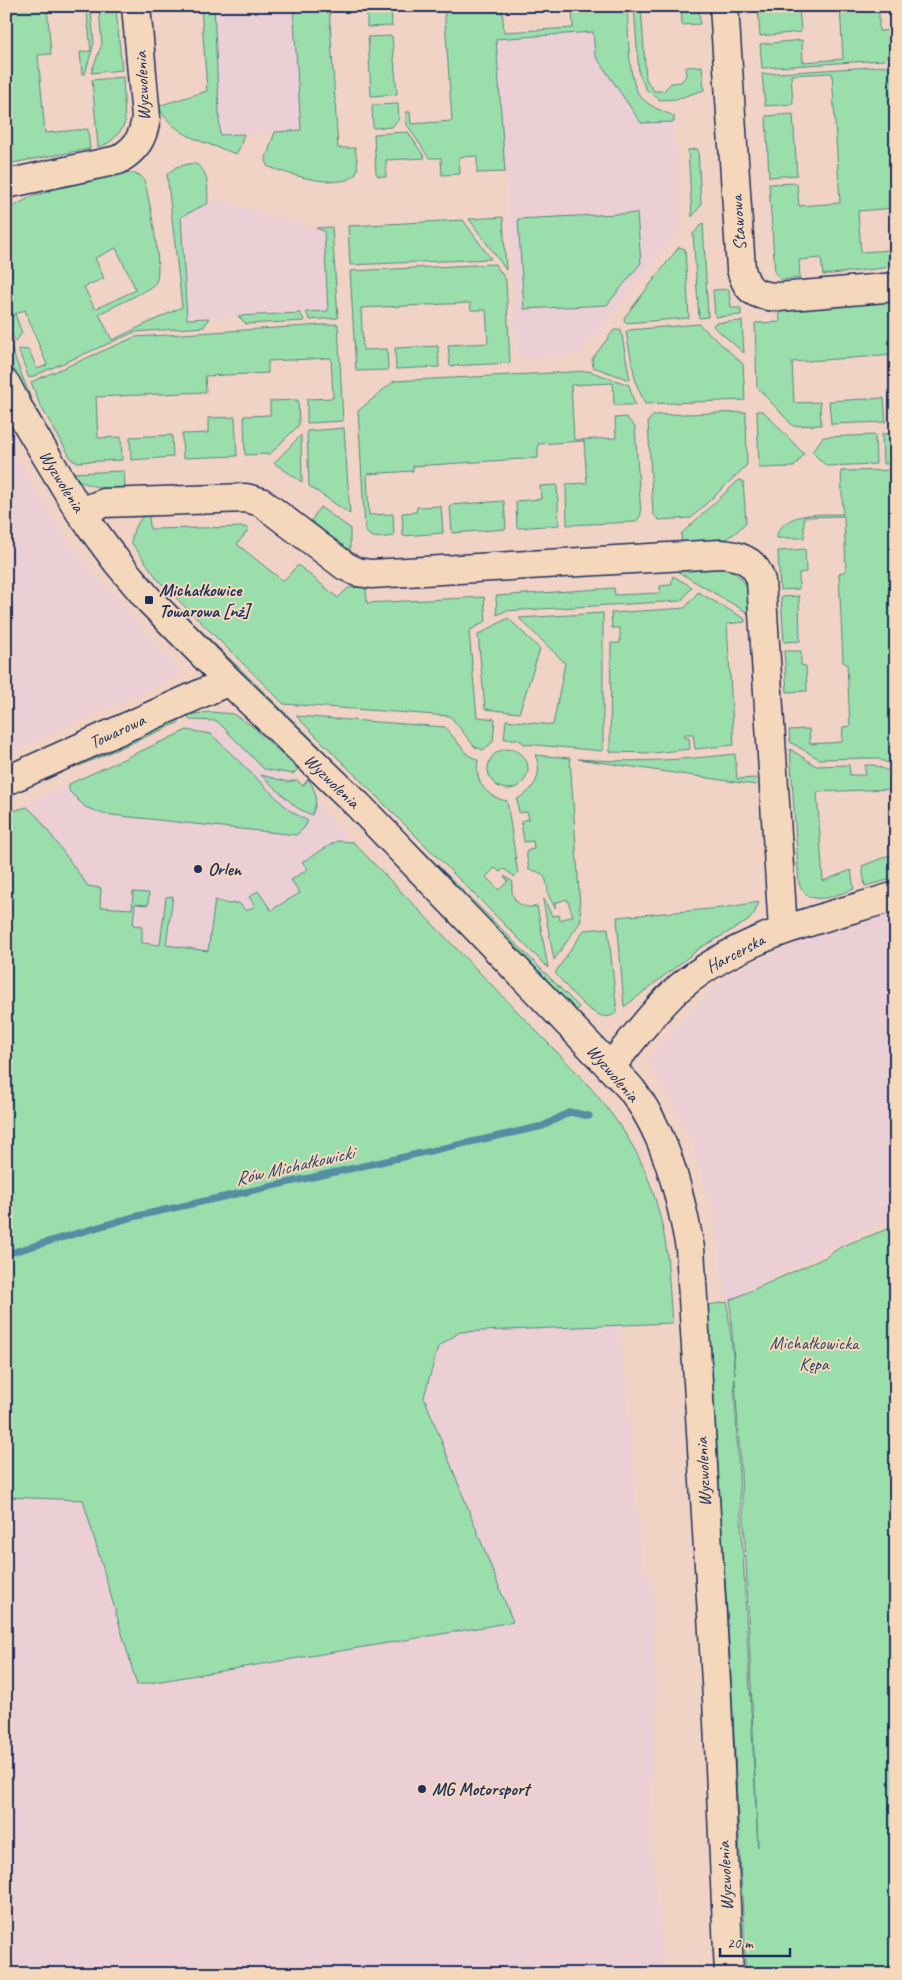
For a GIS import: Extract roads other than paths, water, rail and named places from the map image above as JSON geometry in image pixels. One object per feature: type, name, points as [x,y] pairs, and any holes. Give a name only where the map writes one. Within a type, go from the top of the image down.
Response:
[{"type":"street","name":"Wyzwolenia","points":[[6,184],[118,160],[139,143],[144,131],[146,118],[136,6]]},
{"type":"street","name":"Stawowa","points":[[724,6],[741,269],[744,281],[751,290],[764,296],[779,297],[896,287]]},
{"type":"street","name":"Wyzwolenia","points":[[6,384],[23,417],[80,512],[117,562],[149,600],[229,681],[358,805],[610,1067],[633,1092],[661,1138],[681,1201],[690,1248],[717,1690],[729,1974]]},
{"type":"street","points":[[80,512],[104,502],[246,498],[261,502],[345,566],[358,572],[371,574],[720,554],[733,554],[744,558],[755,567],[761,580],[783,930]]},
{"type":"street","name":"Towarowa","points":[[6,782],[229,681]]},
{"type":"street","name":"Harcerska","points":[[610,1067],[663,1004],[700,972],[733,952],[783,930],[896,896]]},
{"type":"waterway","name":"Rów Michałkowicki","points":[[6,1254],[133,1217],[543,1126],[570,1112],[589,1116]]},
{"type":"place","name":"Michałkowice Towarowa [nż]","points":[[149,600]]},
{"type":"place","name":"Orlen","points":[[198,869]]},
{"type":"place","name":"MG Motorsport","points":[[422,1789]]},
{"type":"park label","name":"Michałkowicka Kępa","points":[[814,1354]]}]
